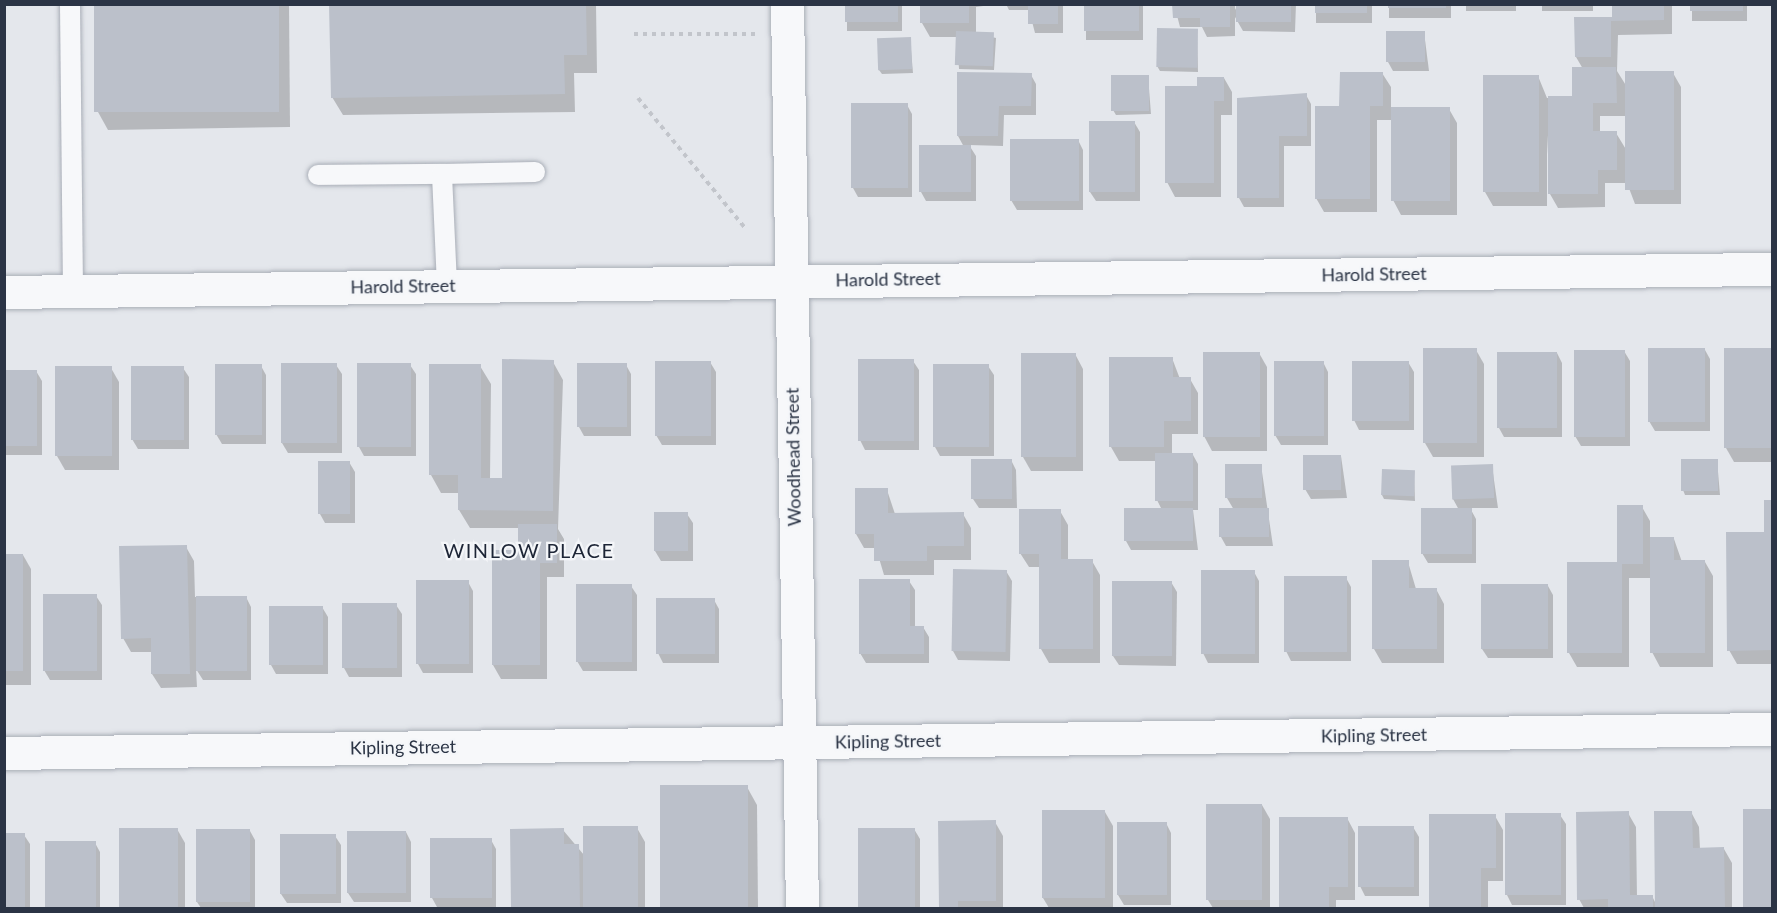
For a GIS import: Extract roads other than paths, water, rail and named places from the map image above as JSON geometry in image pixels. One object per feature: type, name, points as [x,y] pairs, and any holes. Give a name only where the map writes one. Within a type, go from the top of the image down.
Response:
[{"type":"street","name":"Woodhead Street","points":[[787,19],[802,909]]},
{"type":"street","name":"Harold Street","points":[[4,292],[1773,269]]},
{"type":"street","name":"Kipling Street","points":[[4,753],[1773,729]]},
{"type":"lane","points":[[70,4],[74,291]]},
{"type":"lane","points":[[318,175],[536,172]]},
{"type":"lane","points":[[442,174],[447,285]]},
{"type":"district","name":"WINLOW PLACE","points":[[529,550]]}]
